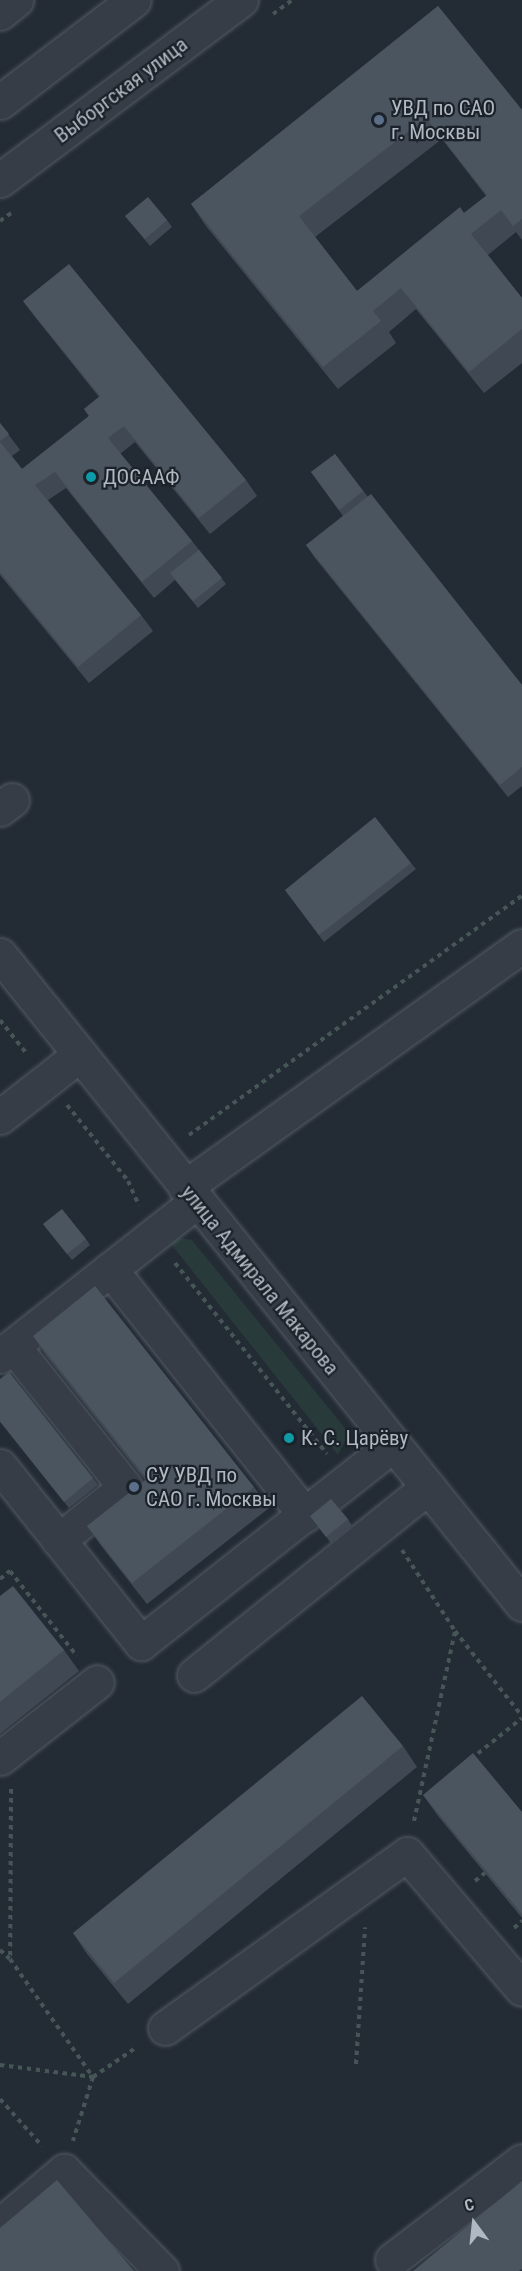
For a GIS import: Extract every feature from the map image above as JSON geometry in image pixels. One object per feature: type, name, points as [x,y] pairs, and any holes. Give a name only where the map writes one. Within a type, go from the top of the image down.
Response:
[{"type":"street","points":[[0,12],[16,0]]},
{"type":"street","points":[[0,102],[134,0]]},
{"type":"street","name":"Выборгская улица","points":[[0,180],[241,0]]},
{"type":"street","points":[[58,1540],[125,1487],[6,1351],[153,1236],[190,1194],[522,946]]},
{"type":"street","name":"улица Адмирала Макарова","points":[[0,955],[160,1157],[522,1604]]},
{"type":"street","points":[[0,1118],[79,1055]]},
{"type":"street","points":[[110,1269],[304,1515]]},
{"type":"street","points":[[0,1466],[141,1643],[393,1445]]},
{"type":"street","points":[[194,1675],[428,1487]]},
{"type":"street","points":[[6,1753],[98,1682]]},
{"type":"street","points":[[165,2028],[407,1854],[522,1989]]},
{"type":"street","points":[[392,2260],[522,2161]]},
{"type":"street","points":[[0,2225],[64,2171],[162,2271]]},
{"type":"path","points":[[128,1181],[522,896]]},
{"type":"path","points":[[0,1020],[128,1181],[153,1236],[348,1480]]},
{"type":"path","points":[[382,1524],[455,1631],[522,1717],[461,1767]]},
{"type":"path","points":[[0,1579],[10,1571],[98,1682]]},
{"type":"path","points":[[407,1854],[455,1631]]},
{"type":"path","points":[[6,1753],[10,1959]]},
{"type":"path","points":[[418,1803],[426,1796]]},
{"type":"path","points":[[356,2064],[369,1882]]},
{"type":"path","points":[[0,1950],[10,1959],[93,2077]]},
{"type":"path","points":[[64,2171],[93,2077],[165,2028]]},
{"type":"path","points":[[0,2065],[93,2077]]},
{"type":"path","points":[[0,2099],[64,2171]]},
{"type":"shaded area","points":[[181,1238],[192,1240],[349,1433],[338,1455],[171,1244]]},
{"type":"building","points":[[438,6],[522,110],[522,219],[513,226],[501,210],[471,234],[522,298],[522,329],[469,372],[401,288],[373,311],[381,321],[323,367],[191,204]],"holes":[[[426,118],[487,195],[464,213],[460,207],[357,291],[299,216]]]},
{"type":"building","points":[[148,197],[167,220],[145,239],[125,216]]},
{"type":"building","name":"ДОСААФ","points":[[69,264],[246,480],[199,518],[124,426],[108,438],[192,541],[142,582],[55,472],[35,485],[141,615],[78,667],[0,572],[0,442],[22,469],[89,416],[84,409],[100,396],[23,301]]},
{"type":"building","points":[[0,423],[9,434],[0,441]]},
{"type":"building","points":[[335,454],[363,491],[339,510],[311,472]]},
{"type":"building","points":[[371,494],[522,685],[522,767],[500,785],[306,545]]},
{"type":"building","points":[[199,550],[222,578],[193,601],[170,573]]},
{"type":"building","points":[[375,817],[411,863],[319,935],[285,890]]},
{"type":"building","points":[[62,1209],[86,1239],[67,1254],[43,1224]]},
{"type":"building","points":[[95,1286],[254,1487],[132,1583],[87,1526],[147,1479],[33,1336]]},
{"type":"building","points":[[9,1372],[93,1478],[64,1502],[0,1421],[0,1379]]},
{"type":"building","points":[[331,1499],[348,1519],[326,1537],[310,1516]]},
{"type":"building","points":[[13,1586],[64,1650],[0,1702],[0,1596]]},
{"type":"building","points":[[362,1696],[403,1746],[114,1983],[73,1933]]},
{"type":"building","points":[[473,1753],[522,1812],[522,1914],[423,1795]]},
{"type":"building","points":[[57,2180],[134,2271],[0,2271],[0,2228]]},
{"type":"building","points":[[522,2181],[522,2269],[519,2271],[413,2271]]},
{"type":"place","name":"УВД по САО г. Москвы","points":[[379,120]]},
{"type":"place","name":"ДОСААФ","points":[[91,477]]},
{"type":"place","name":"К. С. Царёву","points":[[289,1438]]},
{"type":"place","name":"СУ УВД по САО г. Москвы","points":[[134,1487]]}]
